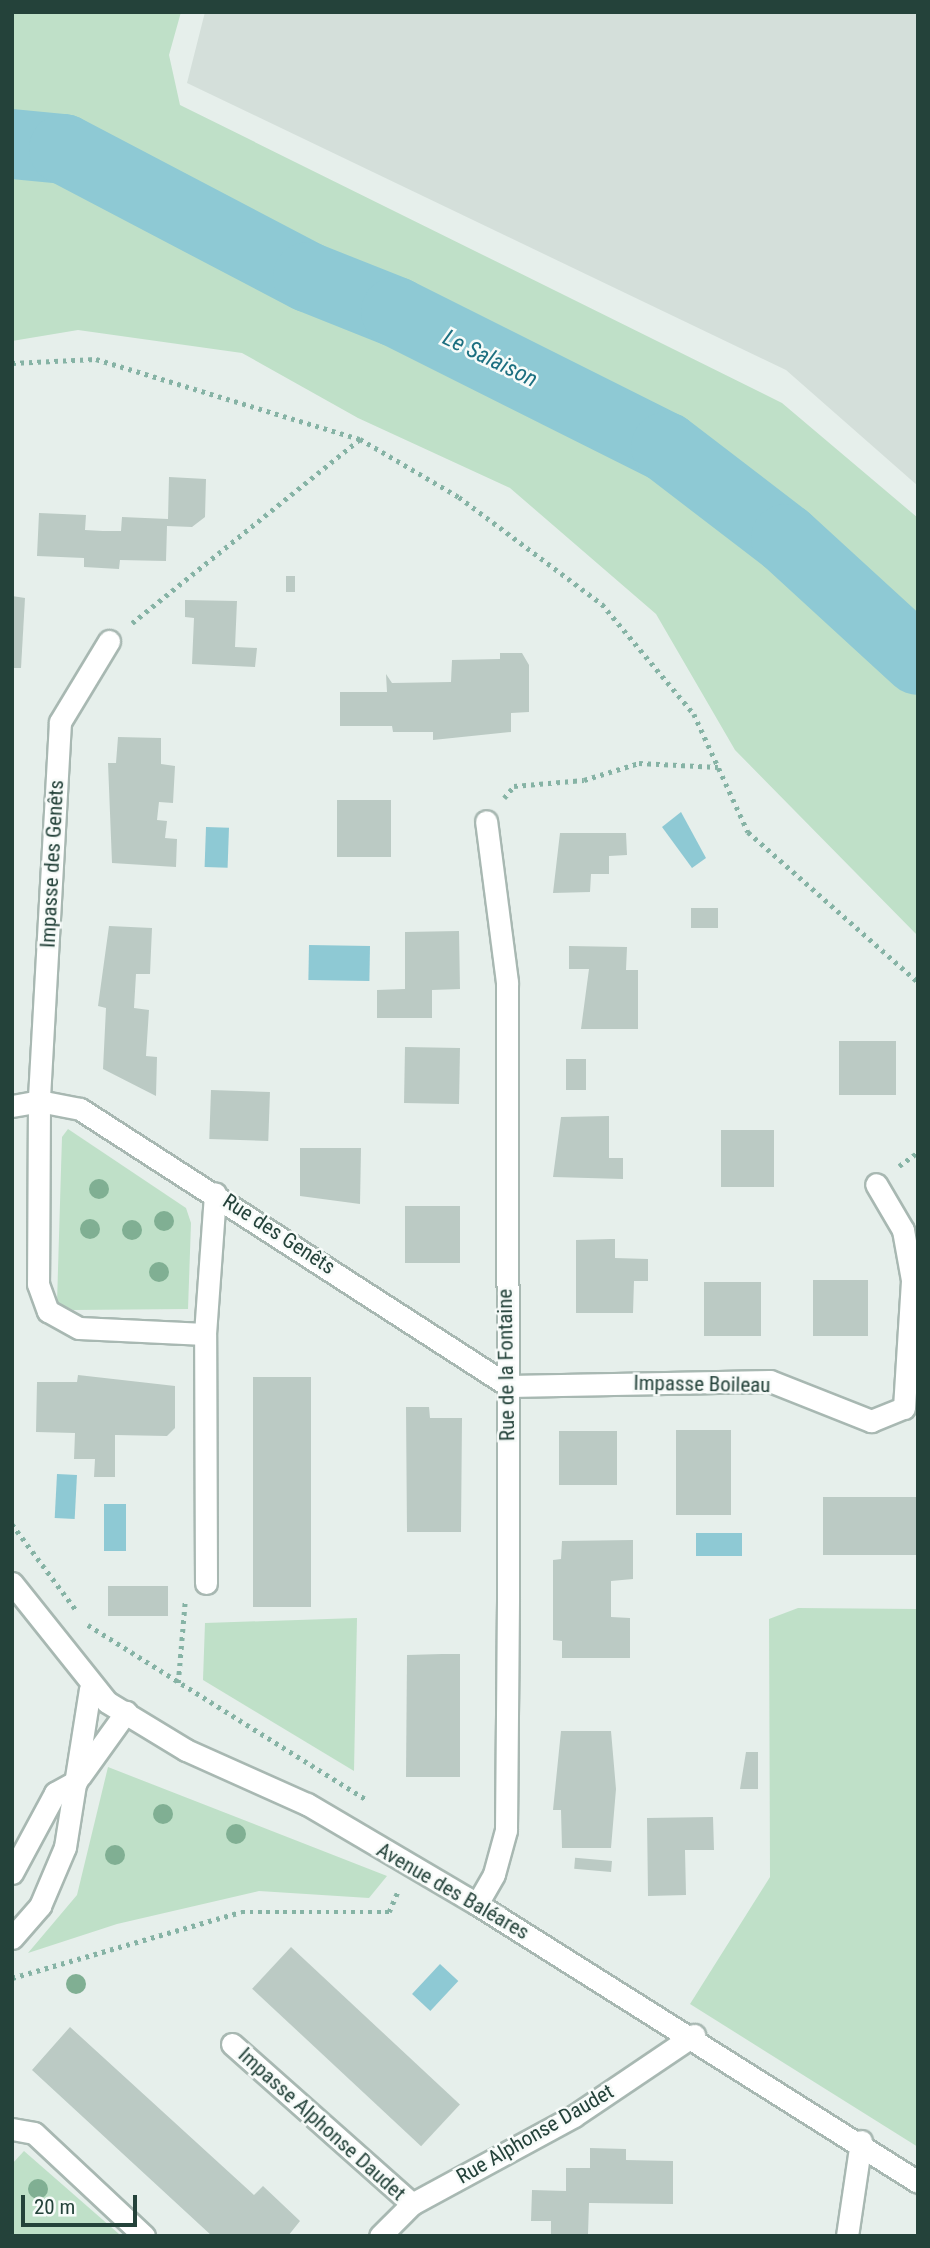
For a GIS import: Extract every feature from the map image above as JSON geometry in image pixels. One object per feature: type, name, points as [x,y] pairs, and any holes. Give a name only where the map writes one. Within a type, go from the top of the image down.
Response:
[{"type":"street","name":"Impasse des Genêts","points":[[39,1101],[60,722],[109,641]]},
{"type":"street","name":"Rue de la Fontaine","points":[[477,1904],[494,1874],[506,1830],[509,1386],[504,1319],[507,982],[486,821]]},
{"type":"street","name":"Rue des Genêts","points":[[12,1107],[39,1101],[80,1109],[215,1193],[509,1386]]},
{"type":"street","points":[[39,1101],[38,1284],[48,1311],[79,1328],[205,1334]]},
{"type":"street","name":"Impasse Boileau","points":[[509,1386],[770,1381],[855,1418],[880,1421],[898,1414],[906,1397],[912,1280],[903,1230],[876,1184]]},
{"type":"street","points":[[206,1583],[205,1334],[215,1193]]},
{"type":"street","name":"Avenue des Baléares","points":[[12,1583],[90,1689],[186,1750],[307,1804],[477,1904],[694,2035],[860,2141],[918,2182]]},
{"type":"street","points":[[12,1938],[40,1906],[54,1875],[77,1781],[90,1689]]},
{"type":"street","points":[[12,1874],[55,1793],[77,1781],[126,1712]]},
{"type":"street","name":"Rue Alphonse Daudet","points":[[380,2236],[412,2204],[574,2116],[694,2035]]},
{"type":"street","name":"Impasse Alphonse Daudet","points":[[232,2043],[412,2204]]},
{"type":"street","points":[[12,2129],[34,2133],[144,2236]]},
{"type":"street","points":[[847,2236],[860,2141]]},
{"type":"path","points":[[12,363],[96,359],[360,439],[459,497],[602,604],[694,714],[748,832],[918,982]]},
{"type":"path","points":[[109,641],[360,439]]},
{"type":"path","points":[[486,821],[513,786],[584,780],[639,763],[718,767]]},
{"type":"path","points":[[178,1683],[181,1606],[206,1583]]},
{"type":"path","points":[[12,1978],[241,1912],[389,1912],[410,1866]]},
{"type":"shaded area","points":[[205,12],[918,12],[918,486],[786,370],[187,83]]},
{"type":"green space","points":[[12,12],[181,12],[169,55],[180,105],[782,403],[918,518],[918,936],[735,750],[656,614],[510,488],[358,418],[242,353],[78,330],[12,341]]},
{"type":"green space","points":[[68,1129],[186,1208],[191,1223],[188,1309],[73,1310],[57,1303],[62,1137]]},
{"type":"green space","points":[[798,1608],[918,1609],[918,2147],[690,2004],[770,1877],[769,1619]]},
{"type":"green space","points":[[357,1618],[354,1771],[203,1680],[205,1623]]},
{"type":"green space","points":[[108,1767],[387,1876],[369,1898],[259,1891],[117,1924],[28,1953],[77,1895]]},
{"type":"green space","points":[[24,2151],[119,2234],[12,2236],[12,2164]]},
{"type":"water","points":[[681,812],[706,858],[692,868],[662,827]]},
{"type":"water","points":[[206,827],[229,828],[228,868],[205,867]]},
{"type":"water","points":[[309,945],[370,946],[369,981],[308,980]]},
{"type":"water","points":[[57,1474],[77,1475],[75,1519],[55,1518]]},
{"type":"water","points":[[104,1504],[126,1504],[126,1551],[104,1551]]},
{"type":"water","points":[[696,1533],[742,1533],[742,1556],[696,1556]]},
{"type":"water","points":[[440,1964],[458,1981],[430,2011],[412,1994]]},
{"type":"building","points":[[169,477],[206,479],[205,517],[192,527],[167,526],[166,561],[120,560],[119,569],[84,567],[84,558],[37,556],[39,513],[86,515],[85,530],[103,531],[121,531],[122,517],[168,519]]},
{"type":"building","points":[[286,576],[295,576],[295,592],[286,592]]},
{"type":"building","points":[[12,596],[25,598],[21,668],[12,668]]},
{"type":"building","points":[[185,600],[237,601],[235,647],[257,648],[255,667],[192,664],[194,618],[185,617]]},
{"type":"building","points":[[500,653],[522,653],[529,665],[529,712],[511,713],[511,732],[433,740],[433,732],[393,732],[392,726],[340,726],[340,692],[387,692],[386,674],[392,683],[451,682],[452,660],[500,659]]},
{"type":"building","points":[[118,737],[161,738],[161,764],[175,766],[173,803],[159,802],[157,820],[167,821],[165,838],[177,839],[176,867],[112,863],[108,763],[116,763]]},
{"type":"building","points":[[337,800],[391,800],[391,857],[337,857]]},
{"type":"building","points":[[560,833],[626,833],[627,855],[609,856],[609,874],[591,874],[590,892],[553,893]]},
{"type":"building","points":[[691,908],[718,908],[718,928],[691,928]]},
{"type":"building","points":[[109,926],[152,928],[150,974],[136,974],[134,1008],[149,1010],[146,1056],[157,1057],[156,1096],[103,1069],[106,1008],[98,1006]]},
{"type":"building","points":[[459,931],[460,989],[432,990],[432,1018],[377,1018],[377,990],[405,989],[405,932]]},
{"type":"building","points":[[569,946],[627,947],[626,970],[638,970],[638,1029],[581,1029],[589,969],[569,969]]},
{"type":"building","points":[[839,1041],[896,1041],[896,1095],[839,1095]]},
{"type":"building","points":[[405,1047],[460,1048],[459,1104],[404,1103]]},
{"type":"building","points":[[566,1059],[586,1059],[586,1090],[566,1090]]},
{"type":"building","points":[[211,1090],[270,1092],[268,1141],[209,1139]]},
{"type":"building","points":[[609,1116],[609,1158],[623,1158],[623,1179],[553,1177],[561,1117]]},
{"type":"building","points":[[721,1130],[774,1130],[774,1187],[721,1187]]},
{"type":"building","points":[[300,1148],[361,1148],[360,1204],[300,1196]]},
{"type":"building","points":[[405,1206],[460,1206],[460,1263],[405,1263]]},
{"type":"building","points":[[615,1239],[615,1258],[648,1259],[648,1281],[634,1281],[633,1313],[576,1313],[576,1240]]},
{"type":"building","points":[[813,1280],[868,1280],[868,1336],[813,1336]]},
{"type":"building","points":[[704,1282],[761,1282],[761,1336],[704,1336]]},
{"type":"building","points":[[78,1375],[175,1386],[175,1428],[167,1436],[115,1435],[115,1477],[94,1477],[95,1459],[74,1459],[75,1433],[36,1432],[37,1382],[77,1382]]},
{"type":"building","points":[[253,1377],[311,1377],[311,1607],[253,1607]]},
{"type":"building","points":[[406,1407],[429,1407],[430,1418],[462,1418],[461,1532],[407,1532]]},
{"type":"building","points":[[676,1430],[731,1430],[731,1515],[676,1515]]},
{"type":"building","points":[[559,1431],[617,1431],[617,1485],[559,1485]]},
{"type":"building","points":[[823,1497],[918,1497],[918,1555],[823,1555]]},
{"type":"building","points":[[633,1540],[633,1579],[611,1581],[611,1617],[630,1618],[630,1658],[562,1658],[562,1641],[553,1640],[553,1560],[561,1559],[562,1541]]},
{"type":"building","points":[[108,1586],[168,1586],[168,1616],[108,1616]]},
{"type":"building","points":[[460,1654],[460,1777],[406,1777],[407,1655]]},
{"type":"building","points":[[561,1731],[611,1731],[616,1789],[611,1848],[562,1848],[561,1810],[553,1810]]},
{"type":"building","points":[[746,1752],[758,1752],[758,1789],[740,1789]]},
{"type":"building","points":[[713,1817],[714,1850],[685,1850],[686,1895],[648,1896],[647,1818]]},
{"type":"building","points":[[575,1858],[612,1861],[611,1872],[574,1869]]},
{"type":"building","points":[[291,1947],[460,2105],[421,2146],[252,1989]]},
{"type":"building","points":[[70,2027],[254,2195],[263,2186],[300,2221],[288,2236],[212,2236],[32,2070]]},
{"type":"building","points":[[590,2148],[626,2149],[626,2160],[673,2161],[673,2204],[589,2203],[588,2234],[551,2234],[551,2221],[531,2221],[532,2190],[566,2191],[566,2168],[590,2168]]},
{"type":"waterway","name":"Le Salaison","points":[[12,144],[64,149],[308,277],[396,312],[666,447],[786,539],[918,660]]}]
